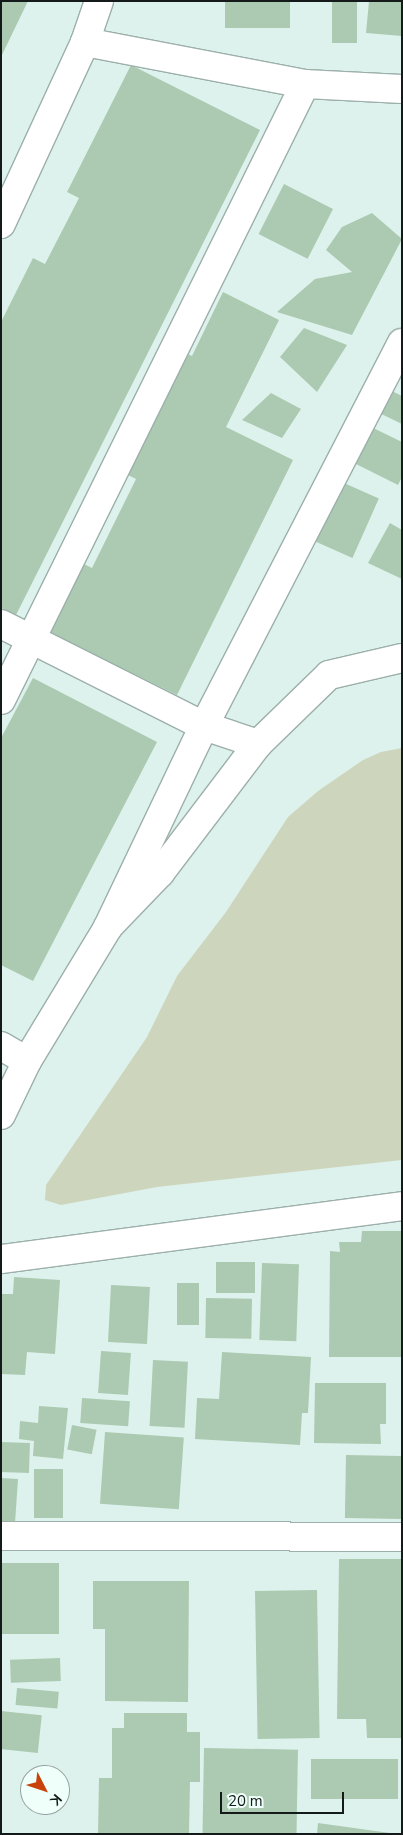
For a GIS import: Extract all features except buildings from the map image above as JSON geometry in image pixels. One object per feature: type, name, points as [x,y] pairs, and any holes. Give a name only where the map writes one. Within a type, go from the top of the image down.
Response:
[{"type":"street","points":[[1,224],[85,42],[99,1]]},
{"type":"street","points":[[85,42],[305,84],[402,89]]},
{"type":"street","points":[[1,700],[28,640],[305,84]]},
{"type":"street","points":[[1,1116],[27,1061],[108,927],[204,726],[402,343]]},
{"type":"street","points":[[1,624],[28,640],[204,726],[258,744]]},
{"type":"street","points":[[108,927],[160,873],[258,744],[329,676],[402,658]]},
{"type":"street","points":[[1,1046],[27,1061]]},
{"type":"street","points":[[1,1259],[402,1206]]},
{"type":"street","points":[[1,1536],[402,1537]]},
{"type":"green space","points":[[402,748],[402,1160],[157,1187],[61,1205],[45,1200],[46,1185],[147,1037],[177,976],[226,912],[288,817],[318,791],[363,760],[381,752]]}]
